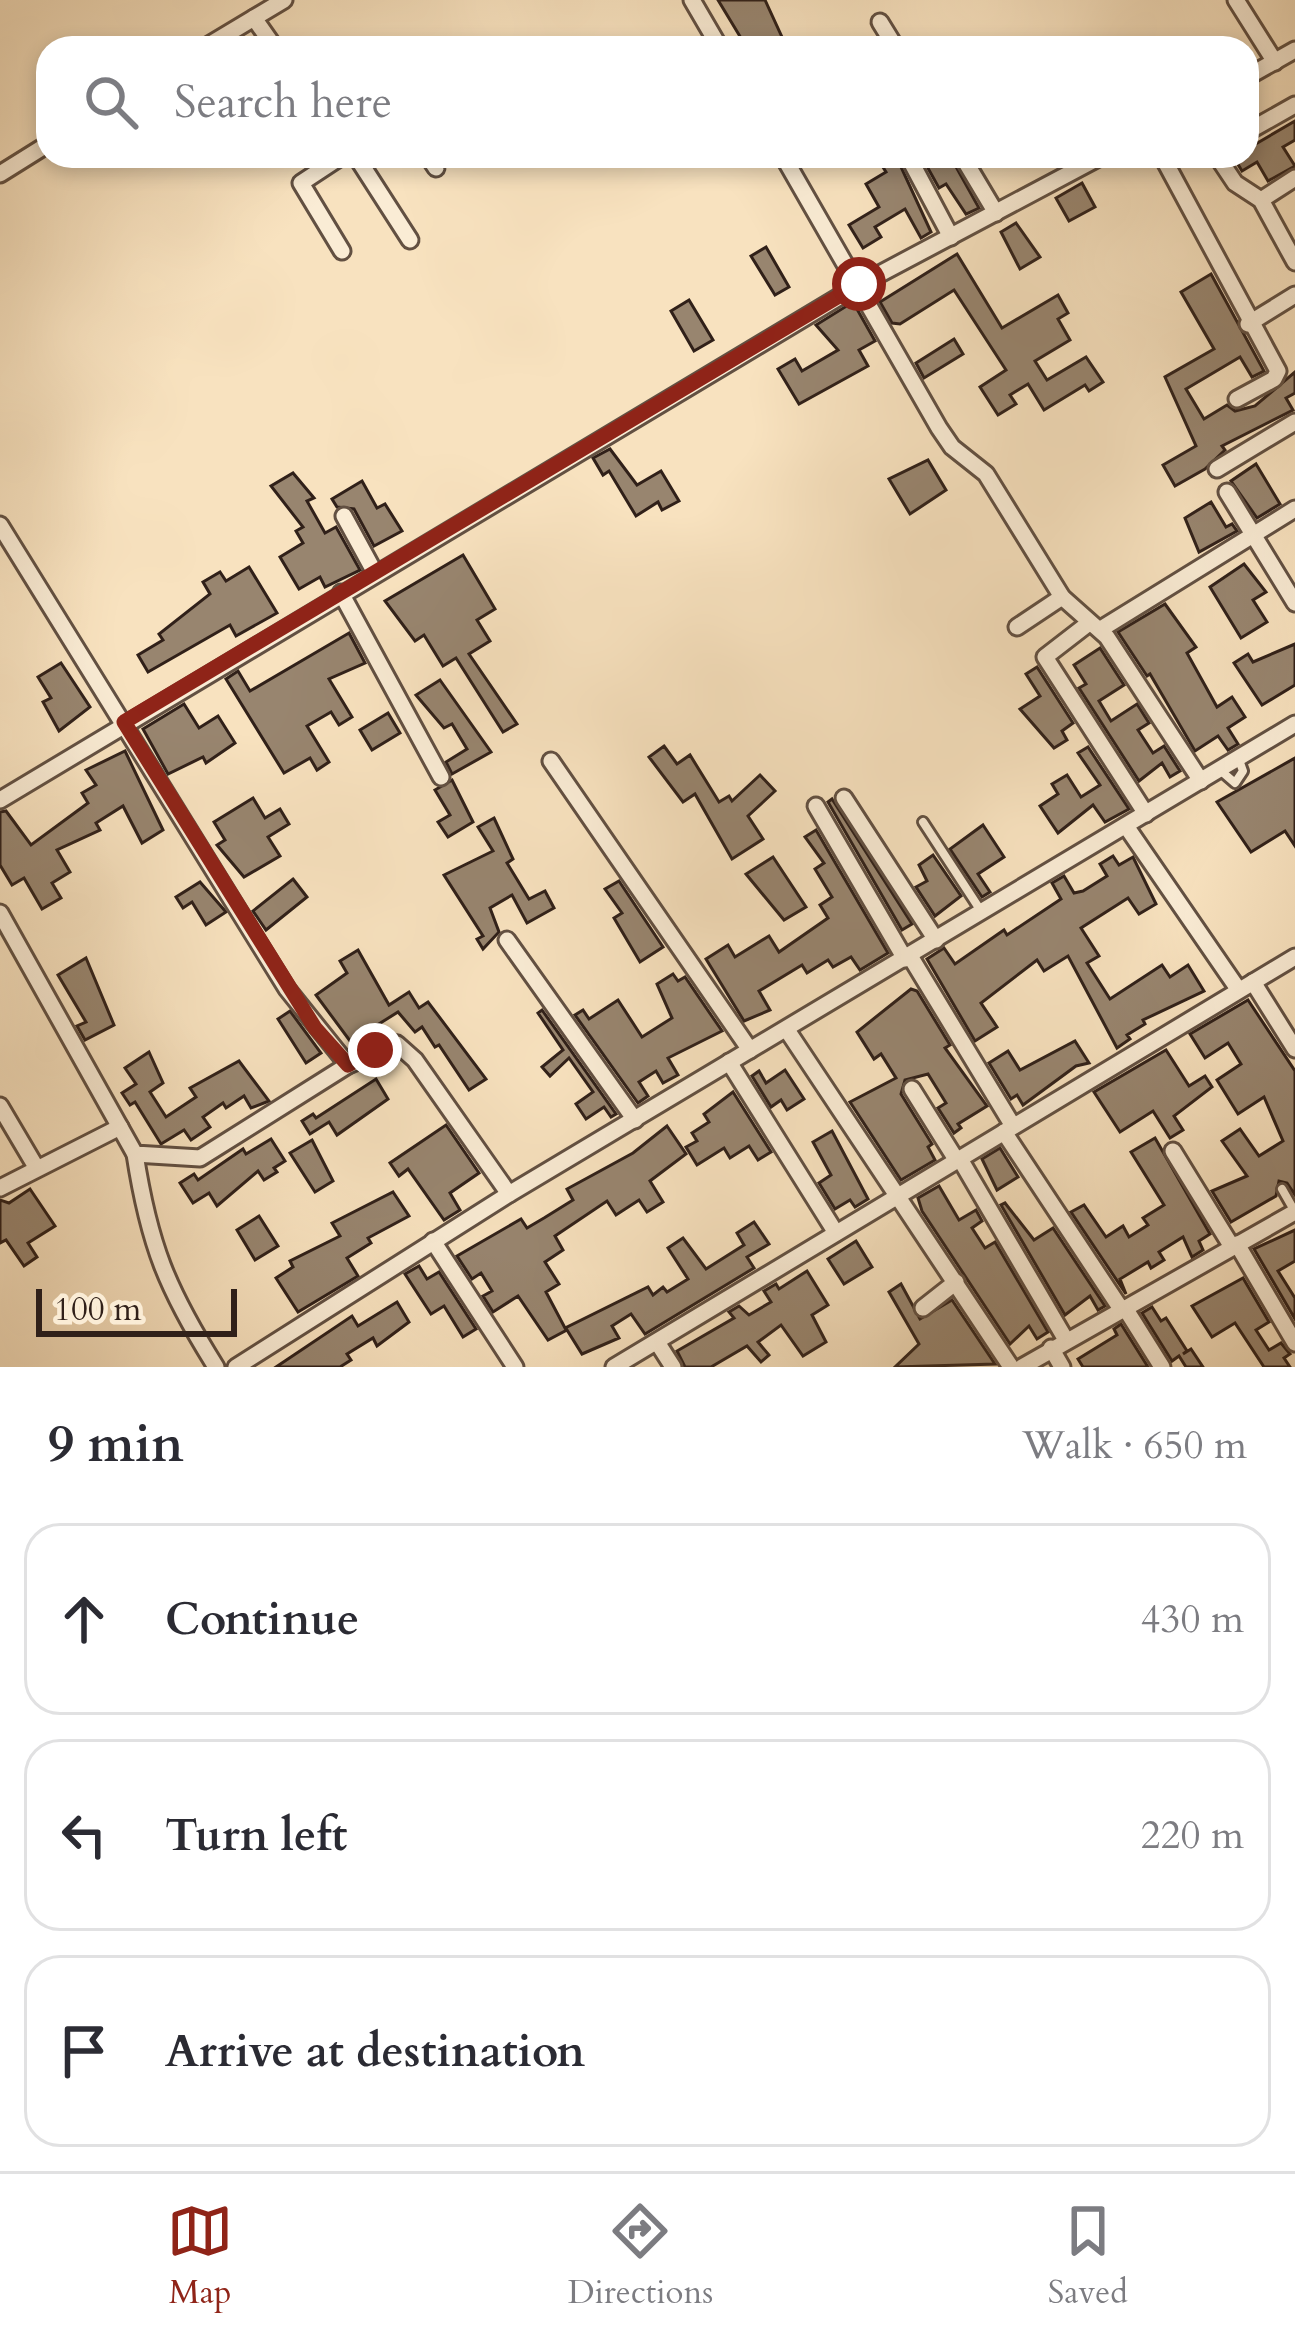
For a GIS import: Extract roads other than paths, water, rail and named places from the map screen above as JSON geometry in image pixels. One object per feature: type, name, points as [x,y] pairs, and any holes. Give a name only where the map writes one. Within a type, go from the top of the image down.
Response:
[{"type":"street","points":[[224,36],[284,0]]},
{"type":"street","points":[[692,0],[713,36]]},
{"type":"street","points":[[1236,0],[1259,36]]},
{"type":"street","points":[[254,18],[267,36]]},
{"type":"street","points":[[880,22],[889,36]]},
{"type":"street","points":[[1259,37],[1275,62]]},
{"type":"street","points":[[1259,71],[1295,50]]},
{"type":"street","points":[[1259,125],[1295,105]]},
{"type":"street","points":[[0,174],[36,152]]},
{"type":"street","points":[[324,168],[301,183],[342,251]]},
{"type":"street","points":[[364,168],[410,241]]},
{"type":"street","points":[[790,168],[952,447],[986,474],[1062,597],[1095,626],[1201,781]]},
{"type":"street","points":[[915,168],[952,237]]},
{"type":"street","points":[[969,168],[996,212]]},
{"type":"street","points":[[0,800],[859,284],[1079,168]]},
{"type":"street","points":[[1168,168],[1278,373],[1238,399]]},
{"type":"street","points":[[1224,168],[1235,183],[1261,200],[1295,262]]},
{"type":"street","points":[[1261,200],[1295,178]]},
{"type":"street","points":[[1248,324],[1295,295]]},
{"type":"street","points":[[1217,469],[1295,422]]},
{"type":"street","points":[[1227,492],[1295,604]]},
{"type":"street","points":[[1146,814],[1045,657],[1295,509]]},
{"type":"street","points":[[344,516],[375,574]]},
{"type":"street","points":[[0,525],[287,989],[348,1065]]},
{"type":"street","points":[[341,593],[441,777]]},
{"type":"street","points":[[1016,627],[1062,597]]},
{"type":"street","points":[[236,1367],[509,1194],[1295,724]]},
{"type":"street","points":[[551,760],[750,1050]]},
{"type":"street","points":[[844,798],[936,940]]},
{"type":"street","points":[[817,806],[1008,1129],[1162,1367]]},
{"type":"street","points":[[1126,826],[1295,1049]]},
{"type":"street","points":[[0,913],[136,1154],[153,1250],[179,1309],[216,1367]]},
{"type":"street","points":[[507,940],[634,1120]]},
{"type":"street","points":[[614,1367],[1295,957]]},
{"type":"street","points":[[787,1030],[1011,1367]]},
{"type":"street","points":[[136,1154],[200,1158],[386,1045],[404,1047],[509,1194]]},
{"type":"street","points":[[729,1062],[836,1233]]},
{"type":"street","points":[[912,1089],[1066,1340]]},
{"type":"street","points":[[0,1106],[36,1167]]},
{"type":"street","points":[[0,1187],[120,1127]]},
{"type":"street","points":[[1173,1151],[1295,1342]]},
{"type":"street","points":[[1022,1367],[1295,1212]]},
{"type":"street","points":[[433,1241],[515,1367]]},
{"type":"street","points":[[923,1308],[956,1282]]},
{"type":"street","points":[[657,1342],[673,1367]]},
{"type":"street","points":[[1051,1348],[1062,1367]]},
{"type":"lane","points":[[923,822],[982,913]]},
{"type":"lane","points":[[1282,1189],[1295,1212]]}]
